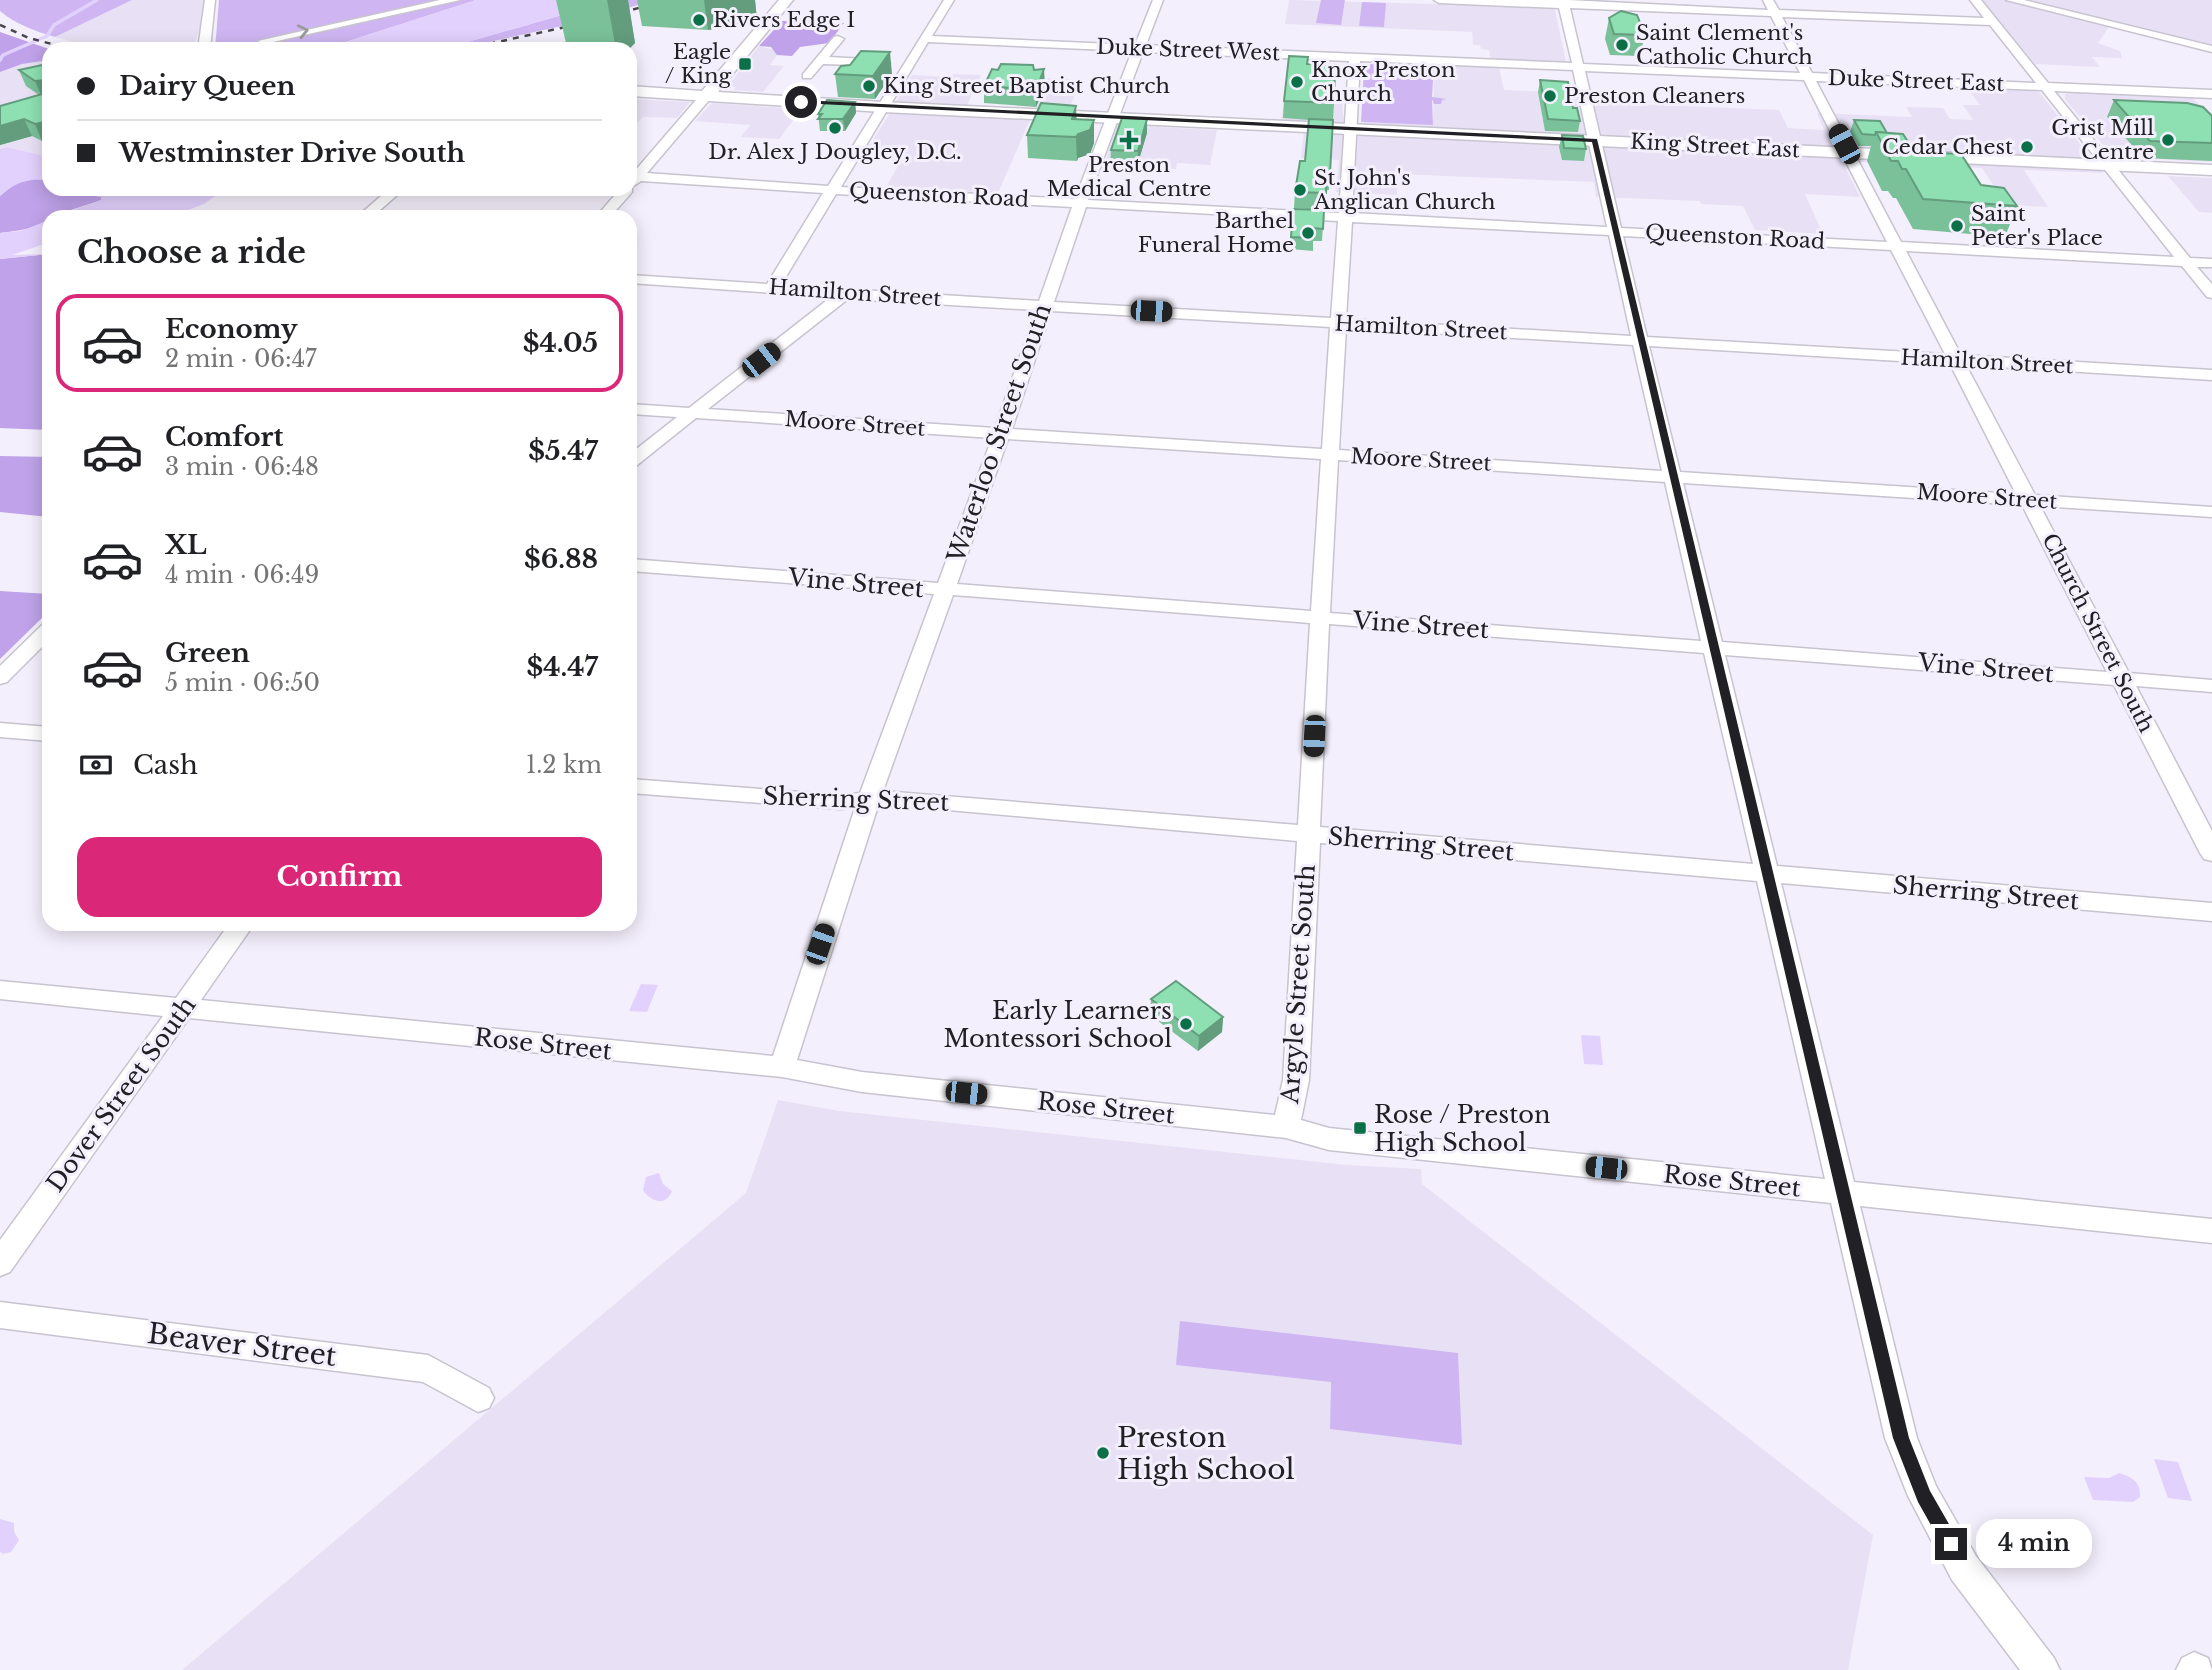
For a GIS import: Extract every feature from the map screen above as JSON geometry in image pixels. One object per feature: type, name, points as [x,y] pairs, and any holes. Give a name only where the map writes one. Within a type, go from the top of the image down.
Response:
[{"type":"main road","points":[[706,96],[786,0]]},
{"type":"main road","name":"King Street East","points":[[637,91],[883,107],[2212,170]]},
{"type":"street","points":[[205,42],[210,0]]},
{"type":"street","points":[[264,41],[455,0]]},
{"type":"street","points":[[772,288],[949,0]]},
{"type":"street","name":"Waterloo Street South","points":[[782,1068],[869,800],[1002,433],[1080,202],[1158,0]]},
{"type":"street","points":[[1439,0],[1992,22]]},
{"type":"street","name":"Church Street South","points":[[1768,0],[2212,853]]},
{"type":"street","points":[[1975,0],[2212,294]]},
{"type":"street","points":[[2011,0],[2212,49]]},
{"type":"street","points":[[1564,3],[1640,341],[1769,874],[1901,1438],[1924,1496],[1964,1568],[2042,1670]]},
{"type":"street","points":[[807,76],[838,39]]},
{"type":"street","name":"Duke Street West","points":[[925,39],[1578,67]]},
{"type":"street","name":"Argyle Street South","points":[[1286,1126],[1296,1080],[1320,617],[1355,58]]},
{"type":"street","points":[[821,60],[909,64]]},
{"type":"street","name":"Duke Street East","points":[[1578,67],[2212,93]]},
{"type":"street","points":[[637,175],[706,96]]},
{"type":"street","name":"Queenston Road","points":[[637,182],[1080,202],[2212,262]]},
{"type":"street","points":[[372,210],[389,196]]},
{"type":"street","points":[[609,210],[620,196]]},
{"type":"street","name":"Hamilton Street","points":[[637,279],[2212,375]]},
{"type":"street","points":[[637,457],[845,294]]},
{"type":"street","name":"Moore Street","points":[[637,410],[2212,512]]},
{"type":"street","name":"Vine Street","points":[[637,566],[2212,686]]},
{"type":"street","points":[[0,678],[42,636]]},
{"type":"street","points":[[0,730],[42,733]]},
{"type":"street","name":"Sherring Street","points":[[637,787],[840,802],[892,798],[2212,912]]},
{"type":"street","name":"Dover Street South","points":[[0,1263],[237,931]]},
{"type":"street","name":"Rose Street","points":[[0,990],[782,1068],[862,1082],[1286,1126],[1329,1139],[2212,1231]]},
{"type":"street","name":"Beaver Street","points":[[0,1315],[428,1369],[478,1398]]},
{"type":"shaded area","points":[[0,0],[132,0],[55,37],[26,27],[6,16],[0,11]]},
{"type":"shaded area","points":[[132,0],[205,0],[203,21],[195,42],[73,42],[55,37]]},
{"type":"shaded area","points":[[219,0],[476,0],[346,42],[216,42]]},
{"type":"shaded area","points":[[476,0],[629,0],[597,5],[468,42],[346,42]]},
{"type":"shaded area","points":[[629,0],[656,0],[571,24],[489,42],[468,42],[597,5]]},
{"type":"shaded area","points":[[1289,0],[1549,7],[1555,10],[1566,62],[1491,60],[1489,50],[1473,45],[1472,32],[1285,24]]},
{"type":"shaded area","points":[[1321,0],[1345,0],[1341,25],[1316,23]]},
{"type":"shaded area","points":[[1982,0],[2212,0],[2212,46],[2113,21],[2098,43],[2120,51],[2122,58],[2092,57],[2100,67],[2035,64]]},
{"type":"shaded area","points":[[1362,2],[1386,3],[1384,27],[1359,26]]},
{"type":"shaded area","points":[[782,21],[844,23],[829,43],[800,47],[792,56],[777,55],[771,47],[759,46]]},
{"type":"shaded area","points":[[0,32],[42,47],[42,61],[22,64],[0,72]]},
{"type":"shaded area","points":[[759,46],[775,50],[777,55],[770,65],[784,66],[763,92],[734,90],[736,87],[728,86]]},
{"type":"shaded area","points":[[42,61],[42,98],[0,107],[0,72],[22,64]]},
{"type":"shaded area","points":[[1376,62],[1434,64],[1432,97],[1447,99],[1442,100],[1441,104],[1434,104],[1432,99],[1433,125],[1361,122],[1364,67]]},
{"type":"shaded area","points":[[1434,64],[1499,67],[1504,90],[1629,95],[1633,104],[1779,110],[1788,128],[1824,130],[1817,113],[1912,117],[1906,107],[1943,108],[1950,119],[1973,120],[1963,105],[1980,105],[1966,87],[2032,89],[2039,92],[2103,173],[2024,170],[2048,207],[2007,205],[1982,168],[1842,161],[1860,197],[1805,194],[1823,234],[1755,230],[1743,206],[1701,204],[1700,201],[1596,197],[1594,182],[1397,174],[1397,195],[1336,192],[1339,160],[1301,158],[1305,121],[1281,120],[1286,89],[1342,91],[1343,122],[1433,124]]},
{"type":"shaded area","points":[[950,74],[981,75],[967,105],[896,102],[912,75],[948,77]]},
{"type":"shaded area","points":[[1048,78],[1081,80],[1069,109],[1036,108]]},
{"type":"shaded area","points":[[2065,94],[2190,96],[2207,112],[2212,112],[2212,162],[2113,157],[2065,99]]},
{"type":"shaded area","points":[[637,99],[690,102],[677,118],[643,117],[637,123]]},
{"type":"shaded area","points":[[712,103],[802,109],[779,139],[741,137],[750,125],[695,121]]},
{"type":"shaded area","points":[[42,112],[42,155],[7,147],[0,149],[0,122]]},
{"type":"shaded area","points":[[890,113],[1030,120],[998,193],[885,188],[909,148],[869,146]]},
{"type":"shaded area","points":[[1117,125],[1217,130],[1210,165],[1177,163],[1176,169],[1104,165]]},
{"type":"shaded area","points":[[7,147],[42,155],[42,180],[23,182],[0,196],[0,149]]},
{"type":"shaded area","points":[[2168,176],[2212,178],[2212,213],[2199,212]]},
{"type":"shaded area","points":[[42,180],[42,196],[96,196],[102,197],[102,200],[71,210],[42,210],[40,224],[0,233],[0,196],[14,184]]},
{"type":"shaded area","points":[[96,196],[215,196],[188,210],[73,210],[101,200],[101,197]]},
{"type":"shaded area","points":[[42,223],[42,245],[12,255],[42,255],[0,259],[0,233],[21,231]]},
{"type":"shaded area","points":[[42,255],[42,430],[0,428],[0,259]]},
{"type":"shaded area","points":[[0,456],[42,457],[42,516],[0,512]]},
{"type":"shaded area","points":[[0,591],[42,594],[42,618],[0,659]]},
{"type":"shaded area","points":[[641,984],[658,985],[647,1012],[629,1011]]},
{"type":"shaded area","points":[[1581,1035],[1600,1036],[1603,1065],[1584,1064]]},
{"type":"shaded area","name":"Preston High School","points":[[778,1100],[839,1111],[1347,1165],[1421,1169],[1422,1184],[1873,1535],[1848,1670],[182,1670],[746,1193]]},
{"type":"shaded area","points":[[659,1173],[663,1184],[672,1191],[662,1201],[654,1200],[643,1190],[646,1177]]},
{"type":"shaded area","points":[[1180,1321],[1458,1353],[1462,1445],[1330,1429],[1331,1382],[1176,1365]]},
{"type":"shaded area","points":[[2154,1459],[2178,1462],[2192,1501],[2168,1498]]},
{"type":"shaded area","points":[[2119,1473],[2135,1481],[2140,1497],[2133,1502],[2093,1500],[2084,1477],[2109,1478]]},
{"type":"shaded area","points":[[0,1519],[14,1523],[14,1532],[19,1540],[11,1552],[3,1554],[0,1552]]},
{"type":"building","points":[[1621,11],[1637,15],[1645,35],[1614,34],[1609,18]]},
{"type":"building","points":[[861,51],[890,52],[873,76],[835,74],[841,66],[850,65]]},
{"type":"building","points":[[1289,56],[1308,57],[1307,64],[1335,65],[1334,103],[1284,101]]},
{"type":"building","points":[[1001,64],[1033,65],[1034,70],[1044,69],[1036,90],[984,86],[992,69],[998,70]]},
{"type":"building","points":[[42,65],[42,80],[35,81],[19,70]]},
{"type":"building","points":[[1540,80],[1568,82],[1573,108],[1577,108],[1580,121],[1548,119]]},
{"type":"building","points":[[42,94],[42,122],[35,124],[24,119],[0,126],[0,106]]},
{"type":"building","points":[[827,100],[855,102],[843,119],[818,119],[822,114],[818,114]]},
{"type":"building","points":[[2114,100],[2187,103],[2203,107],[2212,116],[2212,143],[2150,141]]},
{"type":"building","points":[[1041,103],[1076,106],[1072,119],[1094,120],[1090,130],[1076,137],[1027,135]]},
{"type":"building","points":[[1122,118],[1147,119],[1138,151],[1111,150]]},
{"type":"building","points":[[1309,119],[1333,120],[1326,193],[1295,192],[1300,161],[1305,161]]},
{"type":"building","points":[[1854,120],[1880,121],[1887,133],[1862,134]]},
{"type":"building","points":[[1876,132],[1903,134],[1919,152],[1961,154],[1981,185],[2004,188],[2017,206],[1923,199],[1906,169],[1902,169],[1898,161],[1891,161]]},
{"type":"building","points":[[1562,135],[1583,136],[1586,149],[1564,148]]},
{"type":"building","points":[[1293,209],[1324,210],[1323,229],[1314,228],[1314,238],[1291,237]]},
{"type":"building","points":[[1176,981],[1223,1017],[1199,1036],[1151,999]]},
{"type":"waterway","points":[[0,60],[3,55],[47,36],[54,25],[97,0]]},
{"type":"railway","points":[[610,16],[667,0]]},
{"type":"railway","points":[[498,42],[579,24]]},
{"type":"railway","points":[[0,25],[44,42]]},
{"type":"place","name":"Rivers Edge I","points":[[699,20]]},
{"type":"place","name":"Saint Clement's Catholic Church","points":[[1622,45]]},
{"type":"place","name":"Eagle / King","points":[[745,64]]},
{"type":"place","name":"Knox Preston Church","points":[[1297,82]]},
{"type":"place","name":"King Street Baptist Church","points":[[869,86]]},
{"type":"place","name":"Preston Cleaners","points":[[1550,96]]},
{"type":"place","name":"Dr. Alex J Dougley, D.C.","points":[[835,128]]},
{"type":"place","name":"Preston Medical Centre","points":[[1129,140]]},
{"type":"place","name":"Grist Mill Centre","points":[[2168,140]]},
{"type":"place","name":"Cedar Chest","points":[[2027,147]]},
{"type":"place","name":"St. John's Anglican Church","points":[[1300,190]]},
{"type":"place","name":"Saint Peter's Place","points":[[1957,226]]},
{"type":"place","name":"Barthel Funeral Home","points":[[1308,233]]},
{"type":"place","name":"Early Learners Montessori School","points":[[1186,1024]]},
{"type":"place","name":"Rose / Preston High School","points":[[1360,1128]]},
{"type":"place","name":"Preston High School","points":[[1103,1453]]},
{"type":"route","points":[[801,102],[1595,141],[1640,341],[1712,646],[1740,751],[1901,1438],[1924,1496],[1951,1544]]}]
